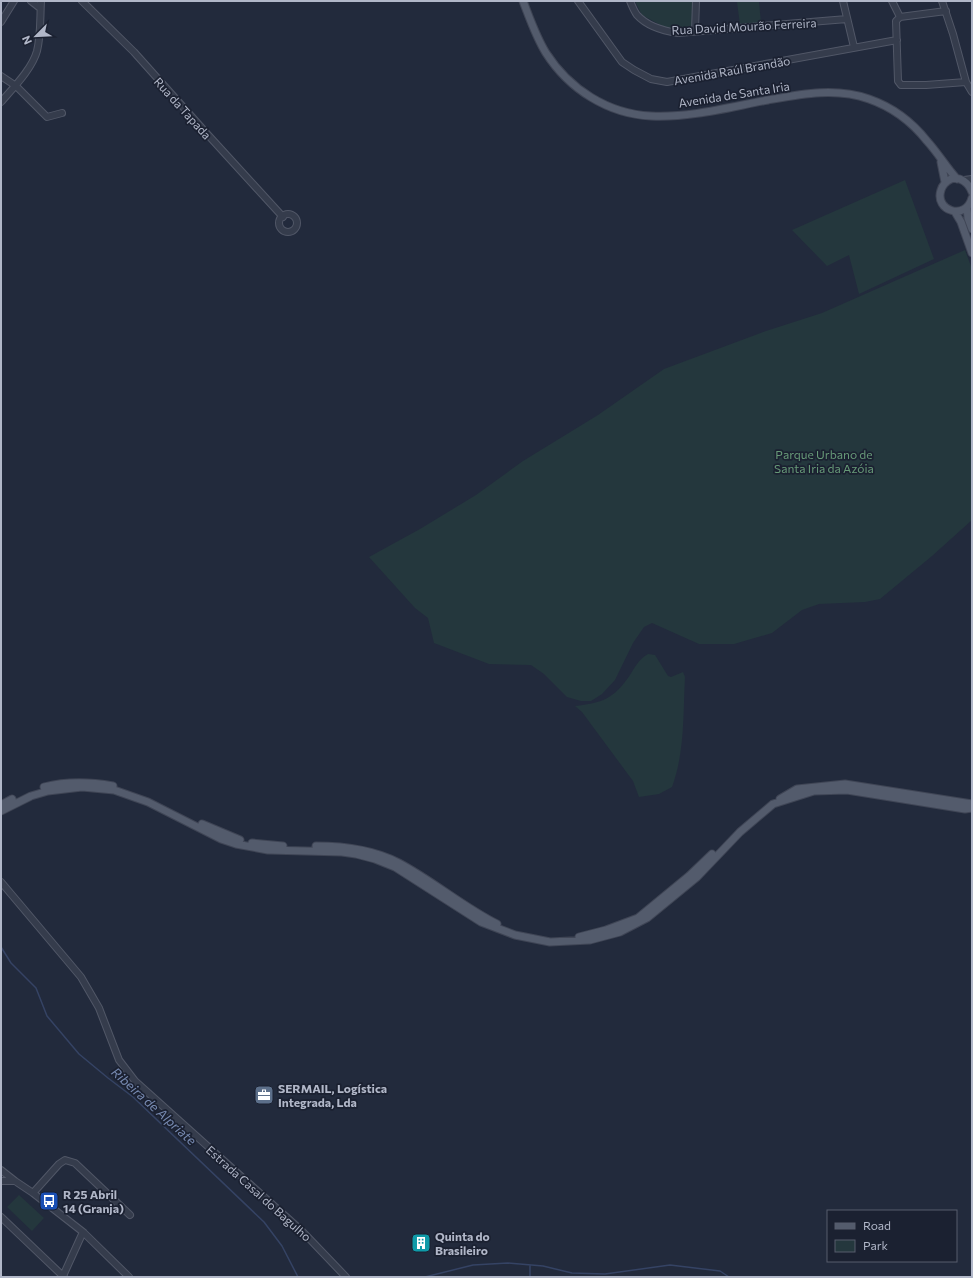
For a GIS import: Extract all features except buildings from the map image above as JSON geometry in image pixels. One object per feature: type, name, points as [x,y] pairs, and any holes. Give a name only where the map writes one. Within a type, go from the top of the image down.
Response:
[{"type":"main road","name":"Avenida de Santa Iria","points":[[523,1],[537,37],[556,68],[568,81],[583,93],[618,110],[651,116],[679,115],[698,113],[800,94],[834,92],[869,98],[885,105],[914,127],[960,179],[969,184],[972,192]]},
{"type":"main road","name":"Avenida de Santa Iria","points":[[936,152],[941,163],[945,182]]},
{"type":"main road","points":[[960,179],[951,179],[945,182],[941,188],[940,200],[948,210],[955,212],[961,211],[970,203]]},
{"type":"main road","points":[[970,203],[968,218],[972,229]]},
{"type":"main road","points":[[955,212],[961,222],[972,253]]},
{"type":"main road","points":[[1,811],[13,801],[31,791],[63,783],[100,783],[130,790],[150,798],[207,827],[245,841],[275,846],[343,847],[378,854],[426,878],[479,915],[503,927],[543,938],[582,938],[638,918],[689,876],[734,834],[768,806],[797,789],[844,784],[972,804]]},
{"type":"main road","points":[[1,805],[65,788],[82,787],[114,790],[148,802],[221,839],[236,844],[268,850],[342,852],[375,859],[395,867],[481,922],[515,935],[550,942],[590,940],[620,932],[647,918],[697,877],[740,832],[773,804],[814,792],[847,790],[914,802],[965,809],[972,808]]},
{"type":"street","points":[[1,22],[14,1]]},
{"type":"street","points":[[1,102],[24,75],[37,52],[40,33],[41,4],[31,1]]},
{"type":"street","name":"Rua da Tapada","points":[[82,1],[134,52],[283,217]]},
{"type":"street","name":"Avenida Raúl Brandão","points":[[578,1],[622,62],[651,79],[667,82],[897,40]]},
{"type":"street","name":"Rua David Mourão Ferreira","points":[[630,1],[637,14],[644,22],[662,30],[678,33],[847,19]]},
{"type":"street","points":[[696,1],[696,31]]},
{"type":"street","points":[[843,1],[854,47]]},
{"type":"street","points":[[892,1],[900,17]]},
{"type":"street","points":[[942,1],[966,82],[972,92]]},
{"type":"street","points":[[946,11],[900,17],[896,21],[898,81],[901,85],[926,86],[966,82]]},
{"type":"street","points":[[1,76],[16,86],[47,117],[62,113]]},
{"type":"street","points":[[960,179],[972,179]]},
{"type":"street","name":"Estrada Casal do Bagulho","points":[[1,882],[81,977],[99,1008],[119,1060],[134,1081],[302,1231],[346,1277]]},
{"type":"street","points":[[33,1193],[59,1164],[65,1160],[75,1163],[130,1216]]},
{"type":"street","points":[[1,1170],[83,1232],[129,1277]]},
{"type":"street","points":[[1,1181],[14,1181]]},
{"type":"street","points":[[1,1217],[63,1276],[83,1232]]},
{"type":"green space","points":[[635,1],[694,1],[693,23],[691,27],[666,28],[642,15]]},
{"type":"green space","points":[[701,1],[790,1],[759,2],[761,23],[740,25],[737,2]]},
{"type":"green space","points":[[905,180],[934,259],[859,294],[849,255],[827,266],[792,230]]},
{"type":"green space","name":"Parque Urbano de Santa Iria da Azóia","points":[[965,250],[972,269],[972,520],[932,556],[880,599],[865,602],[819,604],[802,610],[772,633],[734,644],[699,644],[652,623],[644,627],[633,643],[615,680],[602,694],[591,701],[581,701],[567,697],[544,674],[531,665],[489,664],[434,643],[428,618],[415,608],[369,557],[420,529],[476,495],[523,461],[598,415],[664,369],[766,331],[822,313]]},
{"type":"green space","points":[[648,654],[655,655],[668,676],[671,677],[683,672],[685,677],[683,733],[679,760],[672,787],[659,794],[639,797],[633,781],[582,712],[575,706],[600,701],[613,695],[640,661]]},
{"type":"green space","points":[[19,1195],[44,1218],[32,1231],[7,1207]]},
{"type":"waterway","name":"Ribeira de Alpriate","points":[[1,947],[11,963],[36,988],[47,1016],[79,1054],[133,1097],[264,1222],[282,1246],[298,1277]]},
{"type":"waterway","name":"Ribeira de Alpriate","points":[[425,1277],[473,1265],[508,1263],[543,1266],[572,1273],[605,1274],[670,1265],[720,1271],[729,1277]]},
{"type":"waterway","points":[[530,1265],[530,1277]]},
{"type":"place","name":"SERMAIL, Logística Integrada, Lda","points":[[264,1095]]},
{"type":"place","name":"R 25 Abril 14 (Granja)","points":[[49,1201]]},
{"type":"place","name":"Quinta do Brasileiro","points":[[421,1243]]}]
